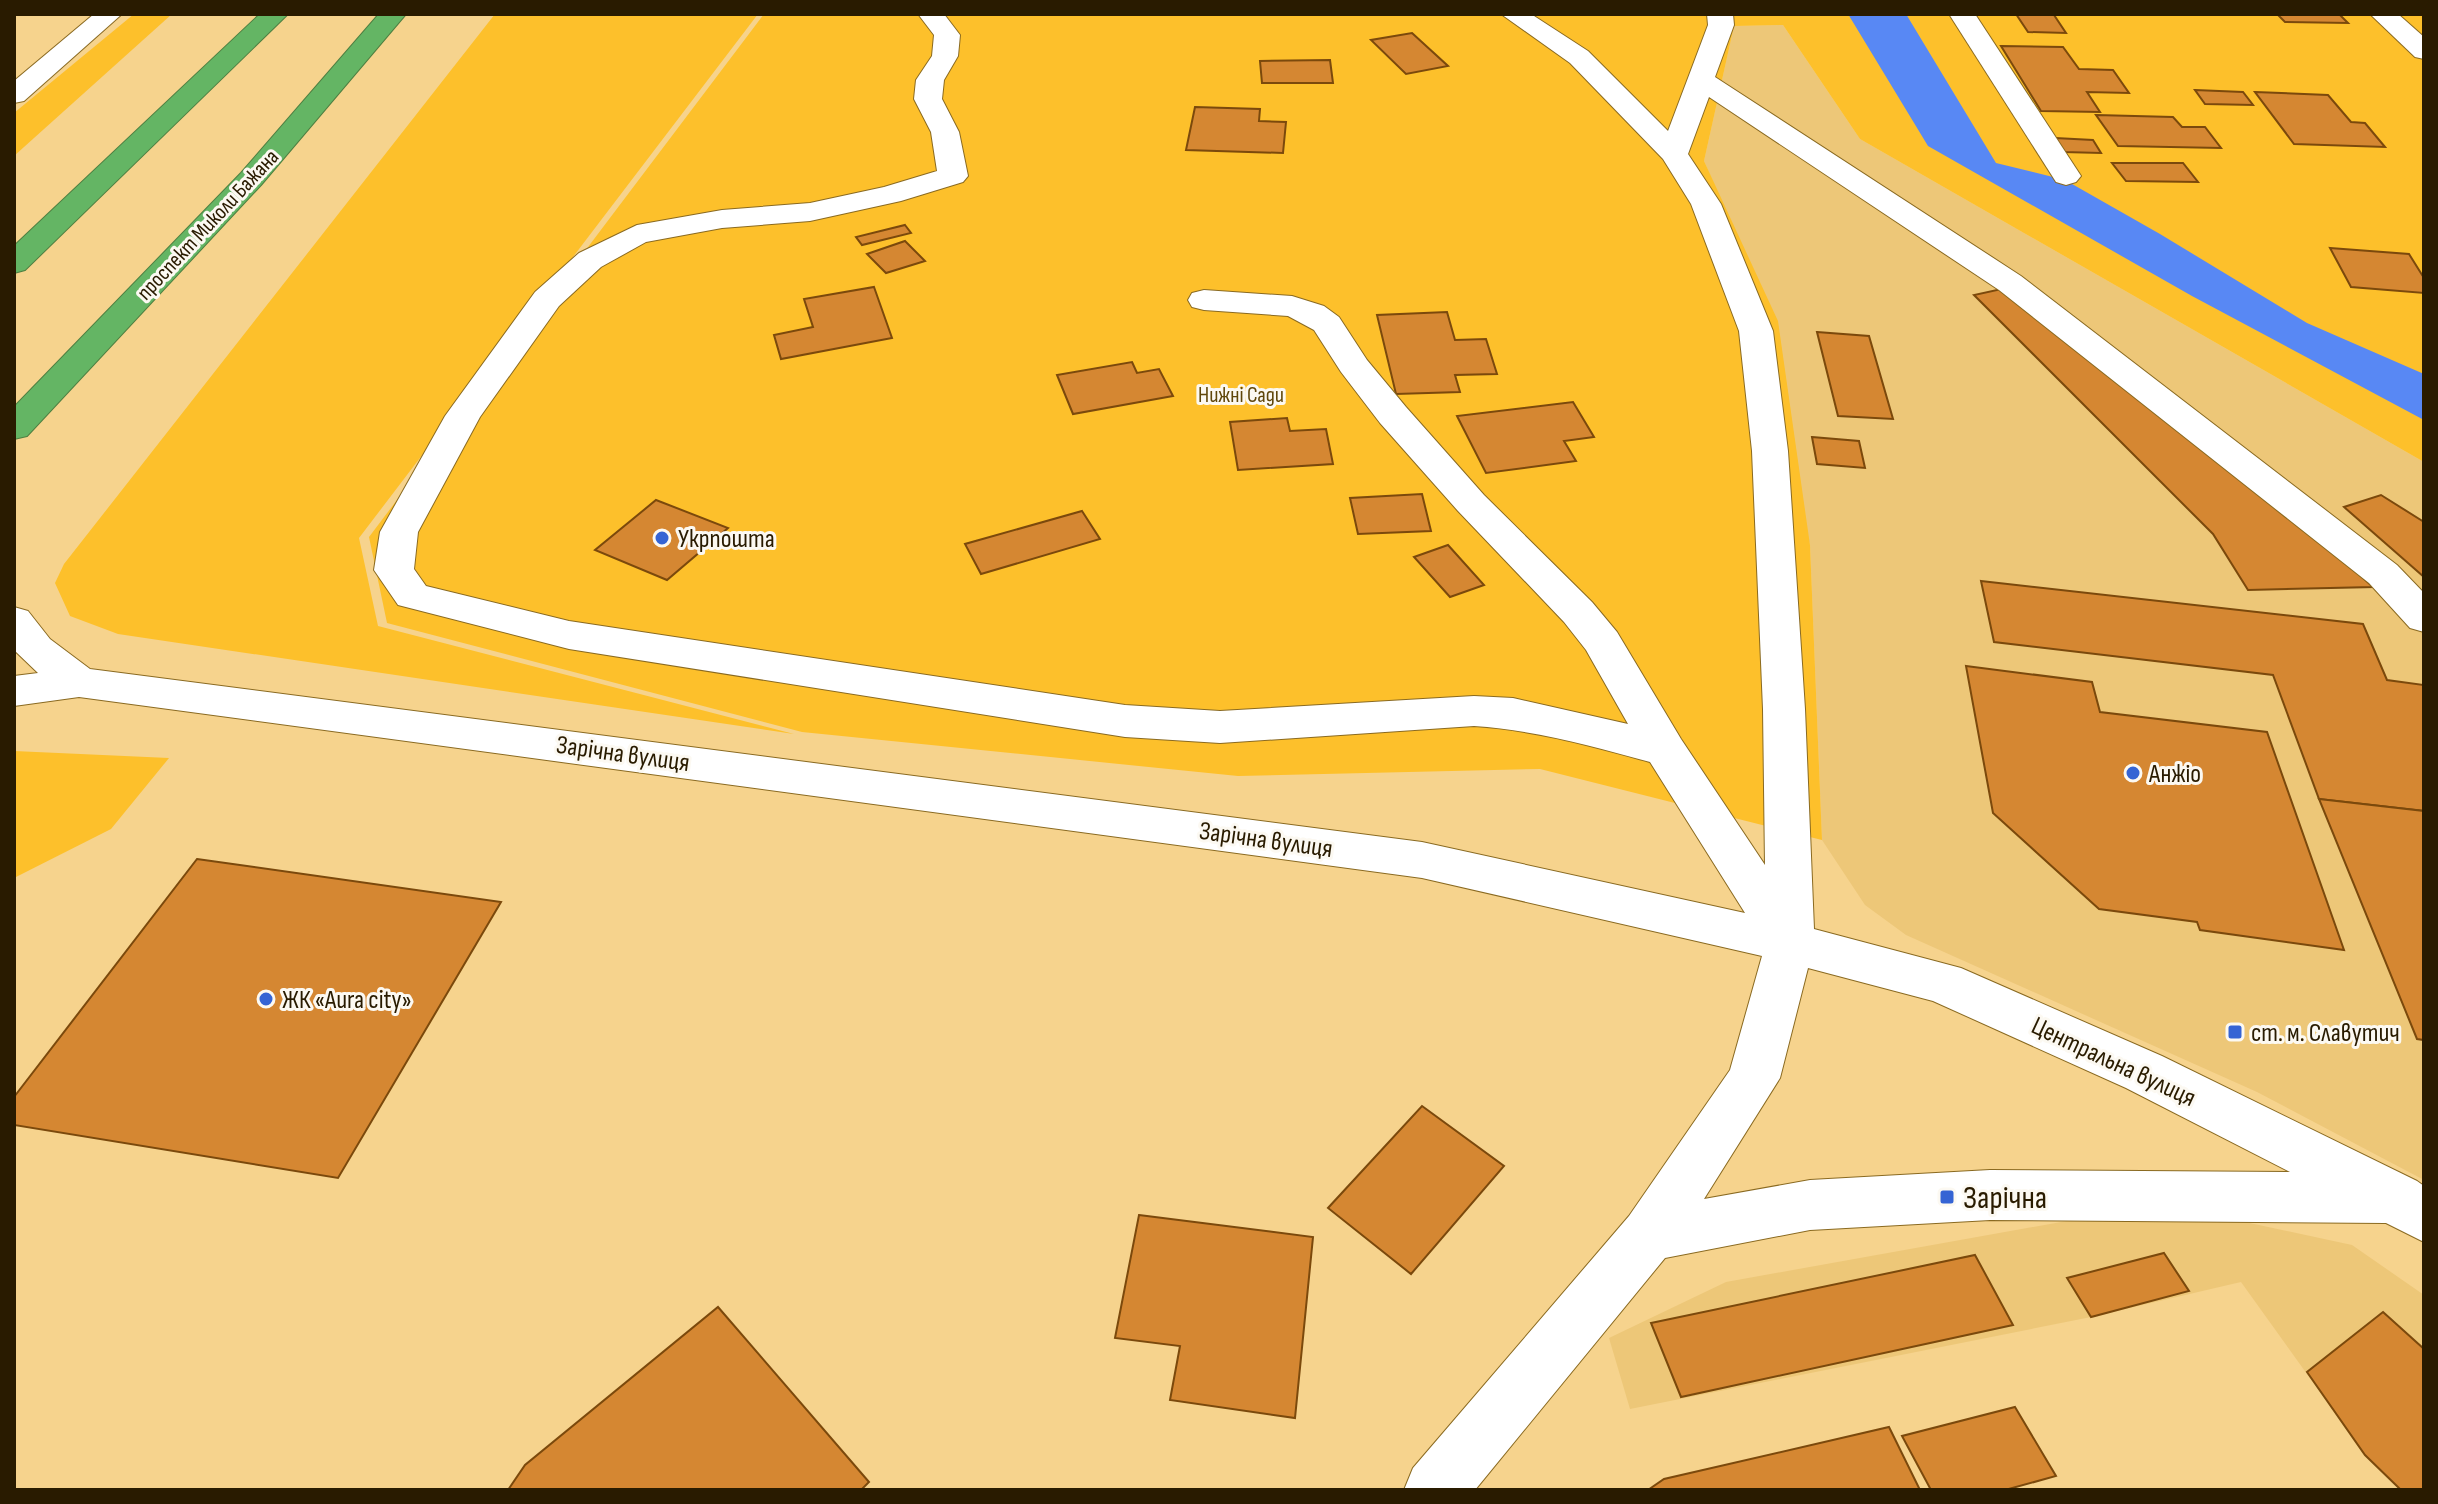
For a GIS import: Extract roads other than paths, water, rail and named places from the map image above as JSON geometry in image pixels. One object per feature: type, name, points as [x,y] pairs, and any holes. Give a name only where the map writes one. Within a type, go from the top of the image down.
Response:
[{"type":"highway","points":[[14,263],[275,14]]},
{"type":"highway","name":"проспект Миколи Бажана","points":[[14,428],[251,179],[393,14]]},
{"type":"street","points":[[14,95],[109,14]]},
{"type":"street","points":[[931,14],[947,35],[945,56],[930,80],[928,99],[945,132],[953,176],[890,195],[810,212],[722,219],[637,234],[590,260],[547,299],[502,361],[463,416],[405,520],[399,532],[394,570],[412,596],[569,635],[1125,721],[1220,727],[1474,711],[1513,713],[1665,750]]},
{"type":"street","points":[[1435,1490],[1649,1235],[1754,1078],[1790,943],[1784,709],[1772,482],[1756,331],[1706,204],[1674,154],[1579,57],[1514,14]]},
{"type":"street","points":[[1674,154],[1721,25],[1720,14]]},
{"type":"street","points":[[1962,14],[2066,176]]},
{"type":"street","points":[[2383,14],[2424,51]]},
{"type":"street","points":[[1701,80],[2010,283],[2383,574],[2424,618]]},
{"type":"street","points":[[1204,300],[1292,306],[1312,313],[1327,324],[1353,365],[1393,415],[1471,503],[1578,612],[1602,642],[1665,750],[1790,943]]},
{"type":"street","name":"Зарічна вулиця","points":[[14,621],[35,649],[79,682]]},
{"type":"street","name":"Зарічна вулиця","points":[[14,691],[79,682],[1422,860],[1790,943]]},
{"type":"street","name":"Центральна вулиця","points":[[1790,943],[1943,983],[2144,1072],[2415,1203]]},
{"type":"street","points":[[1649,1235],[1810,1205],[1990,1195],[2415,1203]]},
{"type":"water","points":[[1848,14],[1906,14],[1996,163],[2065,180],[2307,323],[2424,374],[2424,420],[2192,296],[1928,146]]},
{"type":"place","name":"Укрпошта","points":[[662,538]]},
{"type":"place","name":"Анжіо","points":[[2133,773]]},
{"type":"place","name":"ЖК «Aura city»","points":[[266,999]]},
{"type":"place","name":"ст. м. Славутич","points":[[2235,1032]]},
{"type":"place","name":"Зарічна","points":[[1947,1197]]},
{"type":"park label","name":"Нижні Сади","points":[[1241,394]]}]
